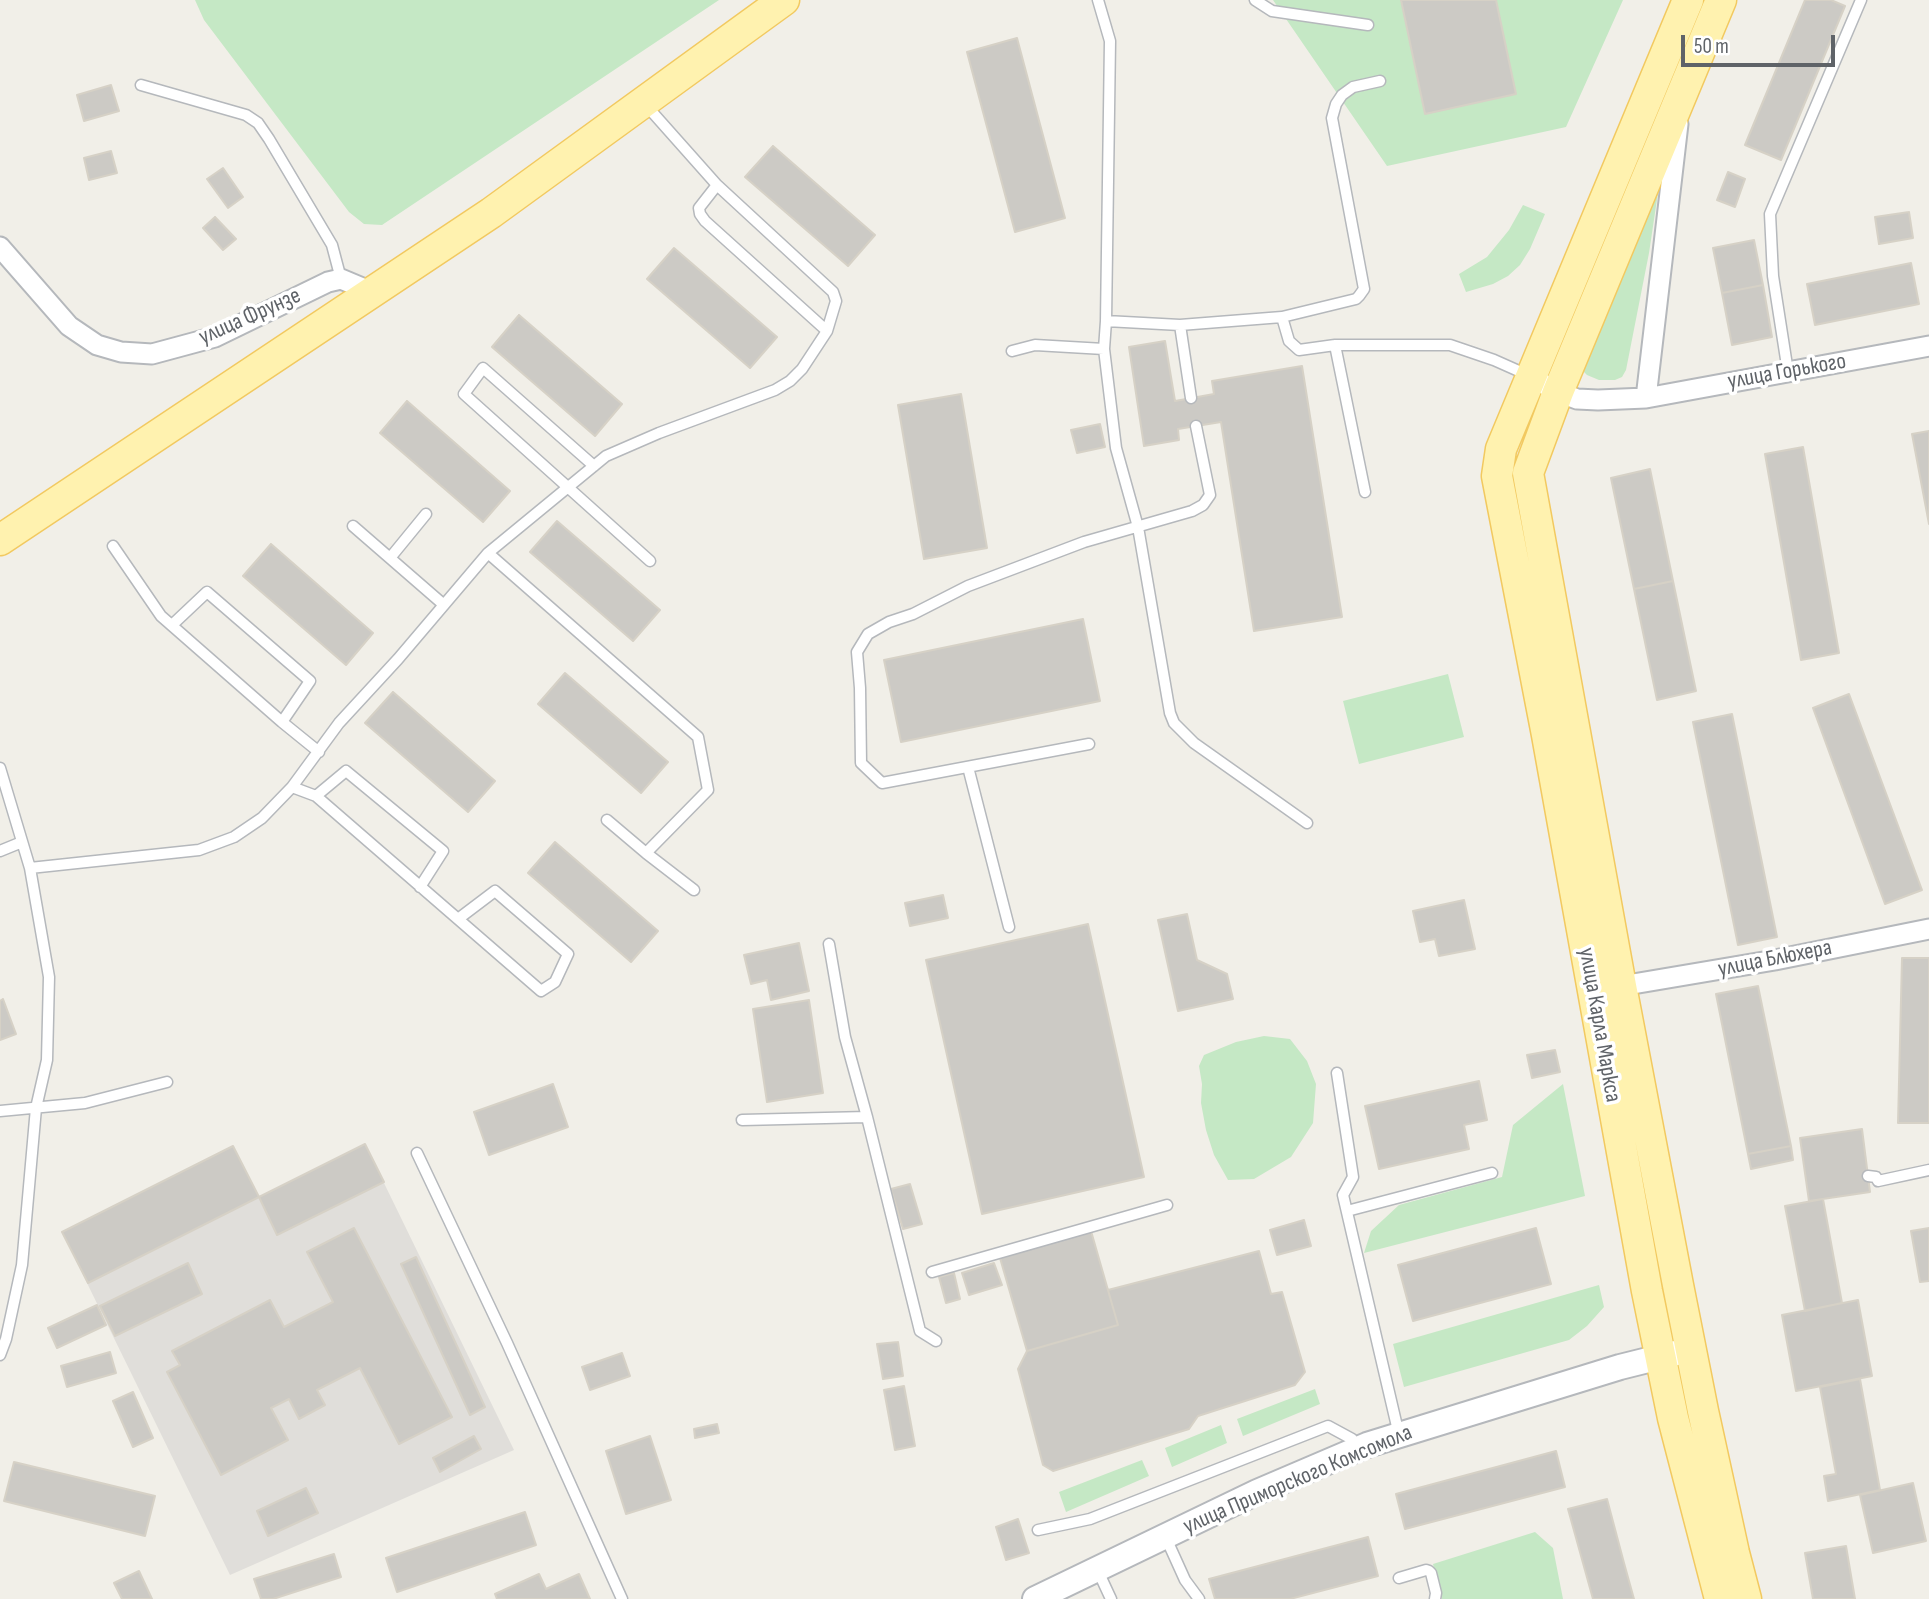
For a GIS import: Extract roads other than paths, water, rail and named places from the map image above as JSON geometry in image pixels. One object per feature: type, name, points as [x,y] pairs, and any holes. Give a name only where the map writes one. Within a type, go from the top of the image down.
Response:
[{"type":"main road","points":[[0,540],[491,213],[784,0]]},
{"type":"main road","name":"улица Карла Маркса","points":[[1688,0],[1501,449],[1497,475],[1673,1418],[1720,1599]]},
{"type":"main road","points":[[1558,392],[1721,0]]},
{"type":"main road","name":"улица Карла Маркса","points":[[1558,392],[1528,473],[1621,986],[1691,1349],[1746,1599]]},
{"type":"street","points":[[1646,398],[1681,96]]},
{"type":"street","name":"улица Фрунзе","points":[[0,247],[69,326],[97,345],[121,352],[152,354],[215,337],[328,282],[341,279]]},
{"type":"street","points":[[341,279],[372,292]]},
{"type":"street","name":"улица Горького","points":[[1531,377],[1577,399],[1646,398],[1929,346]]},
{"type":"street","name":"улица Блюхера","points":[[1621,986],[1775,960],[1929,929]]},
{"type":"street","name":"улица Приморского Комсомола","points":[[1035,1599],[1257,1492],[1355,1450],[1399,1434],[1620,1367],[1691,1349]]},
{"type":"lane","points":[[1098,0],[1110,41],[1104,349],[1116,448],[1138,527],[1166,692],[1174,723],[1194,743],[1307,823]]},
{"type":"lane","points":[[1255,0],[1272,11],[1367,25]]},
{"type":"lane","points":[[1788,372],[1773,276],[1770,214],[1861,0]]},
{"type":"lane","points":[[1106,321],[1180,326],[1282,317],[1356,299],[1364,289],[1332,118],[1342,95],[1353,87],[1380,81]]},
{"type":"lane","points":[[141,85],[246,115],[258,123],[332,245],[341,279]]},
{"type":"lane","points":[[30,868],[199,850],[234,837],[262,818],[292,787],[339,723],[488,553],[606,456],[775,390],[790,381],[802,369],[827,331],[836,301],[832,292],[717,185],[643,102]]},
{"type":"lane","points":[[717,185],[699,208],[705,221],[827,331]]},
{"type":"lane","points":[[1282,317],[1289,341],[1300,350],[1335,345],[1451,345],[1531,377]]},
{"type":"lane","points":[[1180,326],[1191,398]]},
{"type":"lane","points":[[1012,351],[1035,345],[1104,349]]},
{"type":"lane","points":[[1335,345],[1365,492]]},
{"type":"lane","points":[[594,466],[483,368],[464,394],[650,561]]},
{"type":"lane","points":[[1089,744],[882,783],[862,762],[858,652],[868,634],[968,586],[1084,542],[1192,511],[1203,505],[1210,495],[1196,426]]},
{"type":"lane","points":[[390,558],[426,514]]},
{"type":"lane","points":[[353,526],[443,605]]},
{"type":"lane","points":[[113,546],[161,616],[319,752]]},
{"type":"lane","points":[[488,553],[698,737],[708,790],[646,852]]},
{"type":"lane","points":[[172,625],[207,592],[300,672],[310,681],[282,722]]},
{"type":"lane","points":[[968,767],[1009,927]]},
{"type":"lane","points":[[0,768],[30,868],[49,977],[47,1060],[36,1108],[22,1265],[0,1355]]},
{"type":"lane","points":[[316,796],[346,771],[443,850],[420,887]]},
{"type":"lane","points":[[292,787],[316,796],[541,991],[555,982],[568,954],[495,891],[458,919]]},
{"type":"lane","points":[[607,820],[694,890]]},
{"type":"lane","points":[[0,851],[22,842]]},
{"type":"lane","points":[[829,944],[845,1037],[920,1331],[936,1341]]},
{"type":"lane","points":[[1337,1073],[1353,1177],[1343,1195],[1399,1434]]},
{"type":"lane","points":[[0,1111],[85,1103],[167,1082]]},
{"type":"lane","points":[[742,1120],[867,1117]]},
{"type":"lane","points":[[417,1153],[507,1343],[622,1599]]},
{"type":"lane","points":[[1868,1176],[1876,1177],[1878,1181],[1929,1170]]},
{"type":"lane","points":[[1346,1211],[1492,1173]]},
{"type":"lane","points":[[932,1272],[1167,1205]]},
{"type":"lane","points":[[1038,1530],[1090,1519],[1328,1426],[1352,1439],[1355,1450]]},
{"type":"lane","points":[[1165,1535],[1185,1580],[1199,1599]]},
{"type":"lane","points":[[1097,1569],[1111,1599]]},
{"type":"lane","points":[[1399,1578],[1429,1571],[1435,1599]]}]
